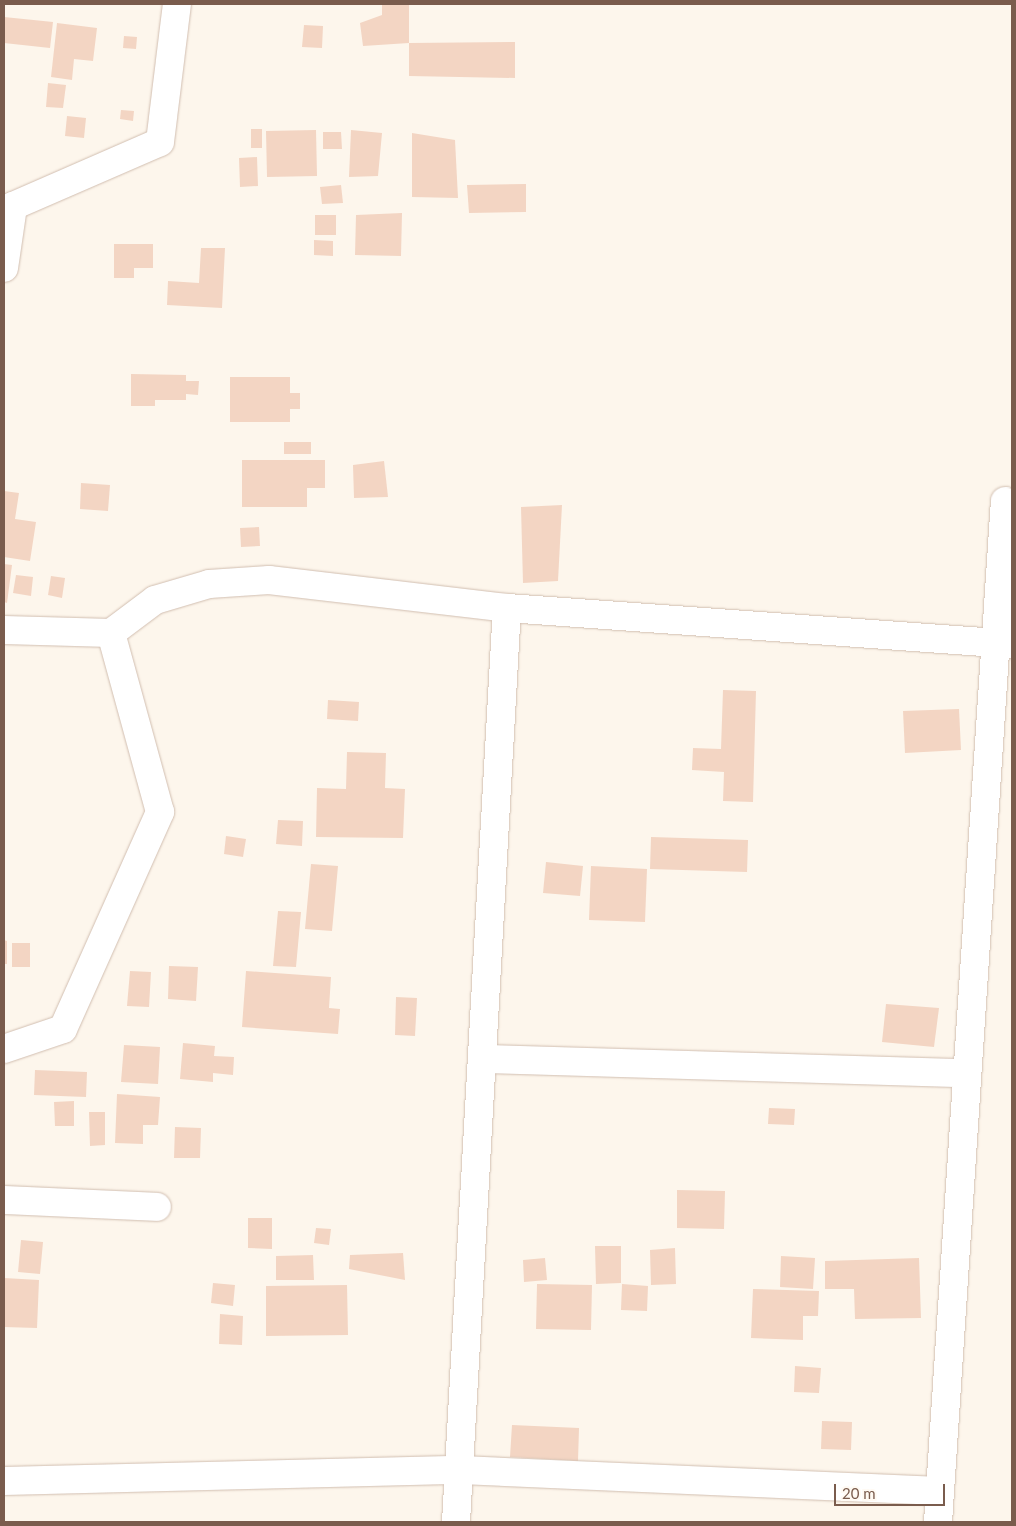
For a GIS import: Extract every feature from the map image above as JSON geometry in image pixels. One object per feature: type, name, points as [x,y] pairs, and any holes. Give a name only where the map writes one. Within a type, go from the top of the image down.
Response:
[{"type":"street","points":[[4,268],[9,205],[160,142],[177,4]]},
{"type":"street","points":[[938,1522],[968,1073],[1004,644],[1005,501]]},
{"type":"street","points":[[4,630],[111,633],[155,600],[209,584],[269,580],[507,608],[1004,644]]},
{"type":"street","points":[[456,1522],[461,1470],[484,1059],[507,608]]},
{"type":"street","points":[[4,1049],[63,1029],[160,812],[111,633]]},
{"type":"street","points":[[484,1059],[968,1073]]},
{"type":"street","points":[[4,1200],[157,1207]]},
{"type":"street","points":[[4,1481],[461,1470],[940,1491]]},
{"type":"building","points":[[382,4],[409,4],[409,43],[363,46],[360,23],[382,15]]},
{"type":"building","points":[[4,17],[53,22],[50,48],[4,43]]},
{"type":"building","points":[[57,23],[97,28],[93,61],[74,59],[72,80],[51,77]]},
{"type":"building","points":[[304,25],[323,26],[322,48],[302,47]]},
{"type":"building","points":[[124,36],[137,37],[136,49],[123,48]]},
{"type":"building","points":[[515,42],[515,78],[409,76],[409,43]]},
{"type":"building","points":[[48,83],[66,85],[63,108],[46,107]]},
{"type":"building","points":[[121,110],[134,111],[133,121],[120,119]]},
{"type":"building","points":[[67,116],[86,118],[84,138],[65,136]]},
{"type":"building","points":[[251,129],[262,129],[262,148],[251,148]]},
{"type":"building","points":[[316,130],[317,176],[267,177],[266,131]]},
{"type":"building","points":[[351,130],[382,133],[378,176],[349,177]]},
{"type":"building","points":[[323,132],[341,132],[342,149],[323,149]]},
{"type":"building","points":[[412,133],[455,140],[458,198],[412,197]]},
{"type":"building","points":[[257,157],[258,186],[240,187],[239,158]]},
{"type":"building","points":[[526,184],[526,212],[469,213],[467,185]]},
{"type":"building","points":[[341,185],[343,203],[322,204],[320,187]]},
{"type":"building","points":[[402,213],[401,256],[355,255],[356,215]]},
{"type":"building","points":[[315,215],[336,215],[336,235],[315,235]]},
{"type":"building","points":[[314,240],[333,241],[333,256],[314,255]]},
{"type":"building","points":[[114,244],[153,244],[153,268],[134,268],[134,278],[114,278]]},
{"type":"building","points":[[201,248],[225,248],[222,308],[167,305],[168,281],[199,283]]},
{"type":"building","points":[[131,374],[186,375],[186,381],[199,381],[198,395],[186,394],[186,400],[155,400],[155,406],[131,406]]},
{"type":"building","points":[[230,377],[290,377],[290,393],[300,393],[300,409],[290,409],[290,422],[230,422]]},
{"type":"building","points":[[284,442],[311,442],[311,454],[284,454]]},
{"type":"building","points":[[242,460],[325,460],[325,488],[307,488],[307,507],[242,507]]},
{"type":"building","points":[[384,461],[388,497],[354,498],[353,465]]},
{"type":"building","points":[[81,483],[110,485],[108,511],[80,509]]},
{"type":"building","points":[[4,491],[19,493],[15,519],[36,522],[30,561],[4,557]]},
{"type":"building","points":[[562,505],[558,581],[523,583],[521,507]]},
{"type":"building","points":[[259,527],[260,546],[241,547],[240,528]]},
{"type":"building","points":[[4,564],[12,565],[7,603],[4,602]]},
{"type":"building","points":[[16,575],[33,577],[31,596],[13,593]]},
{"type":"building","points":[[51,576],[65,578],[62,598],[48,595]]},
{"type":"building","points":[[723,690],[756,691],[753,802],[723,801],[724,772],[692,770],[693,748],[721,749]]},
{"type":"building","points":[[328,700],[359,702],[358,721],[327,719]]},
{"type":"building","points":[[959,709],[961,750],[905,753],[903,711]]},
{"type":"building","points":[[347,752],[386,753],[385,788],[405,789],[403,838],[316,837],[317,788],[346,789]]},
{"type":"building","points":[[278,820],[303,821],[302,846],[276,844]]},
{"type":"building","points":[[226,836],[246,839],[243,857],[224,854]]},
{"type":"building","points":[[651,837],[748,840],[747,872],[650,869]]},
{"type":"building","points":[[546,862],[583,866],[580,896],[543,893]]},
{"type":"building","points":[[311,864],[338,866],[332,931],[305,929]]},
{"type":"building","points":[[591,866],[647,869],[645,922],[589,920]]},
{"type":"building","points":[[278,911],[301,912],[296,967],[273,966]]},
{"type":"building","points":[[4,940],[7,941],[7,964],[4,964]]},
{"type":"building","points":[[12,943],[30,943],[30,967],[12,967]]},
{"type":"building","points":[[169,966],[198,967],[196,1001],[168,999]]},
{"type":"building","points":[[130,971],[151,972],[149,1007],[127,1006]]},
{"type":"building","points":[[246,971],[331,977],[329,1008],[340,1009],[338,1034],[242,1027]]},
{"type":"building","points":[[396,997],[417,998],[415,1036],[395,1035]]},
{"type":"building","points":[[886,1004],[939,1008],[934,1047],[882,1042]]},
{"type":"building","points":[[183,1043],[215,1046],[214,1056],[234,1057],[233,1075],[213,1073],[213,1082],[180,1079]]},
{"type":"building","points":[[124,1045],[160,1047],[158,1084],[121,1082]]},
{"type":"building","points":[[35,1070],[87,1072],[86,1097],[34,1095]]},
{"type":"building","points":[[117,1094],[160,1097],[158,1125],[143,1125],[143,1144],[115,1143]]},
{"type":"building","points":[[74,1101],[74,1126],[55,1126],[54,1102]]},
{"type":"building","points":[[769,1108],[795,1109],[794,1125],[768,1124]]},
{"type":"building","points":[[89,1112],[105,1112],[105,1145],[90,1146]]},
{"type":"building","points":[[175,1127],[201,1128],[200,1158],[174,1158]]},
{"type":"building","points":[[677,1190],[725,1191],[724,1229],[677,1228]]},
{"type":"building","points":[[248,1218],[272,1218],[272,1249],[248,1248]]},
{"type":"building","points":[[316,1228],[331,1229],[329,1245],[314,1243]]},
{"type":"building","points":[[21,1240],[43,1242],[40,1274],[18,1272]]},
{"type":"building","points":[[595,1246],[621,1246],[621,1283],[596,1284]]},
{"type":"building","points":[[675,1248],[676,1284],[651,1285],[650,1250]]},
{"type":"building","points":[[403,1253],[405,1280],[349,1269],[350,1255]]},
{"type":"building","points":[[313,1255],[314,1280],[276,1280],[276,1256]]},
{"type":"building","points":[[781,1256],[815,1258],[813,1289],[780,1287]]},
{"type":"building","points":[[545,1258],[547,1280],[524,1282],[523,1260]]},
{"type":"building","points":[[919,1258],[921,1318],[855,1319],[854,1289],[825,1289],[825,1261]]},
{"type":"building","points":[[4,1278],[39,1280],[37,1328],[4,1327]]},
{"type":"building","points":[[213,1283],[235,1285],[233,1306],[211,1303]]},
{"type":"building","points":[[537,1284],[592,1285],[591,1330],[536,1329]]},
{"type":"building","points":[[622,1284],[648,1286],[647,1311],[621,1310]]},
{"type":"building","points":[[347,1285],[348,1335],[266,1336],[266,1286]]},
{"type":"building","points":[[753,1289],[819,1291],[818,1316],[803,1316],[803,1340],[751,1338]]},
{"type":"building","points":[[220,1314],[243,1316],[242,1345],[219,1344]]},
{"type":"building","points":[[795,1366],[821,1368],[819,1393],[794,1392]]},
{"type":"building","points":[[822,1421],[852,1422],[851,1450],[821,1449]]},
{"type":"building","points":[[512,1425],[579,1428],[578,1461],[510,1457]]}]
